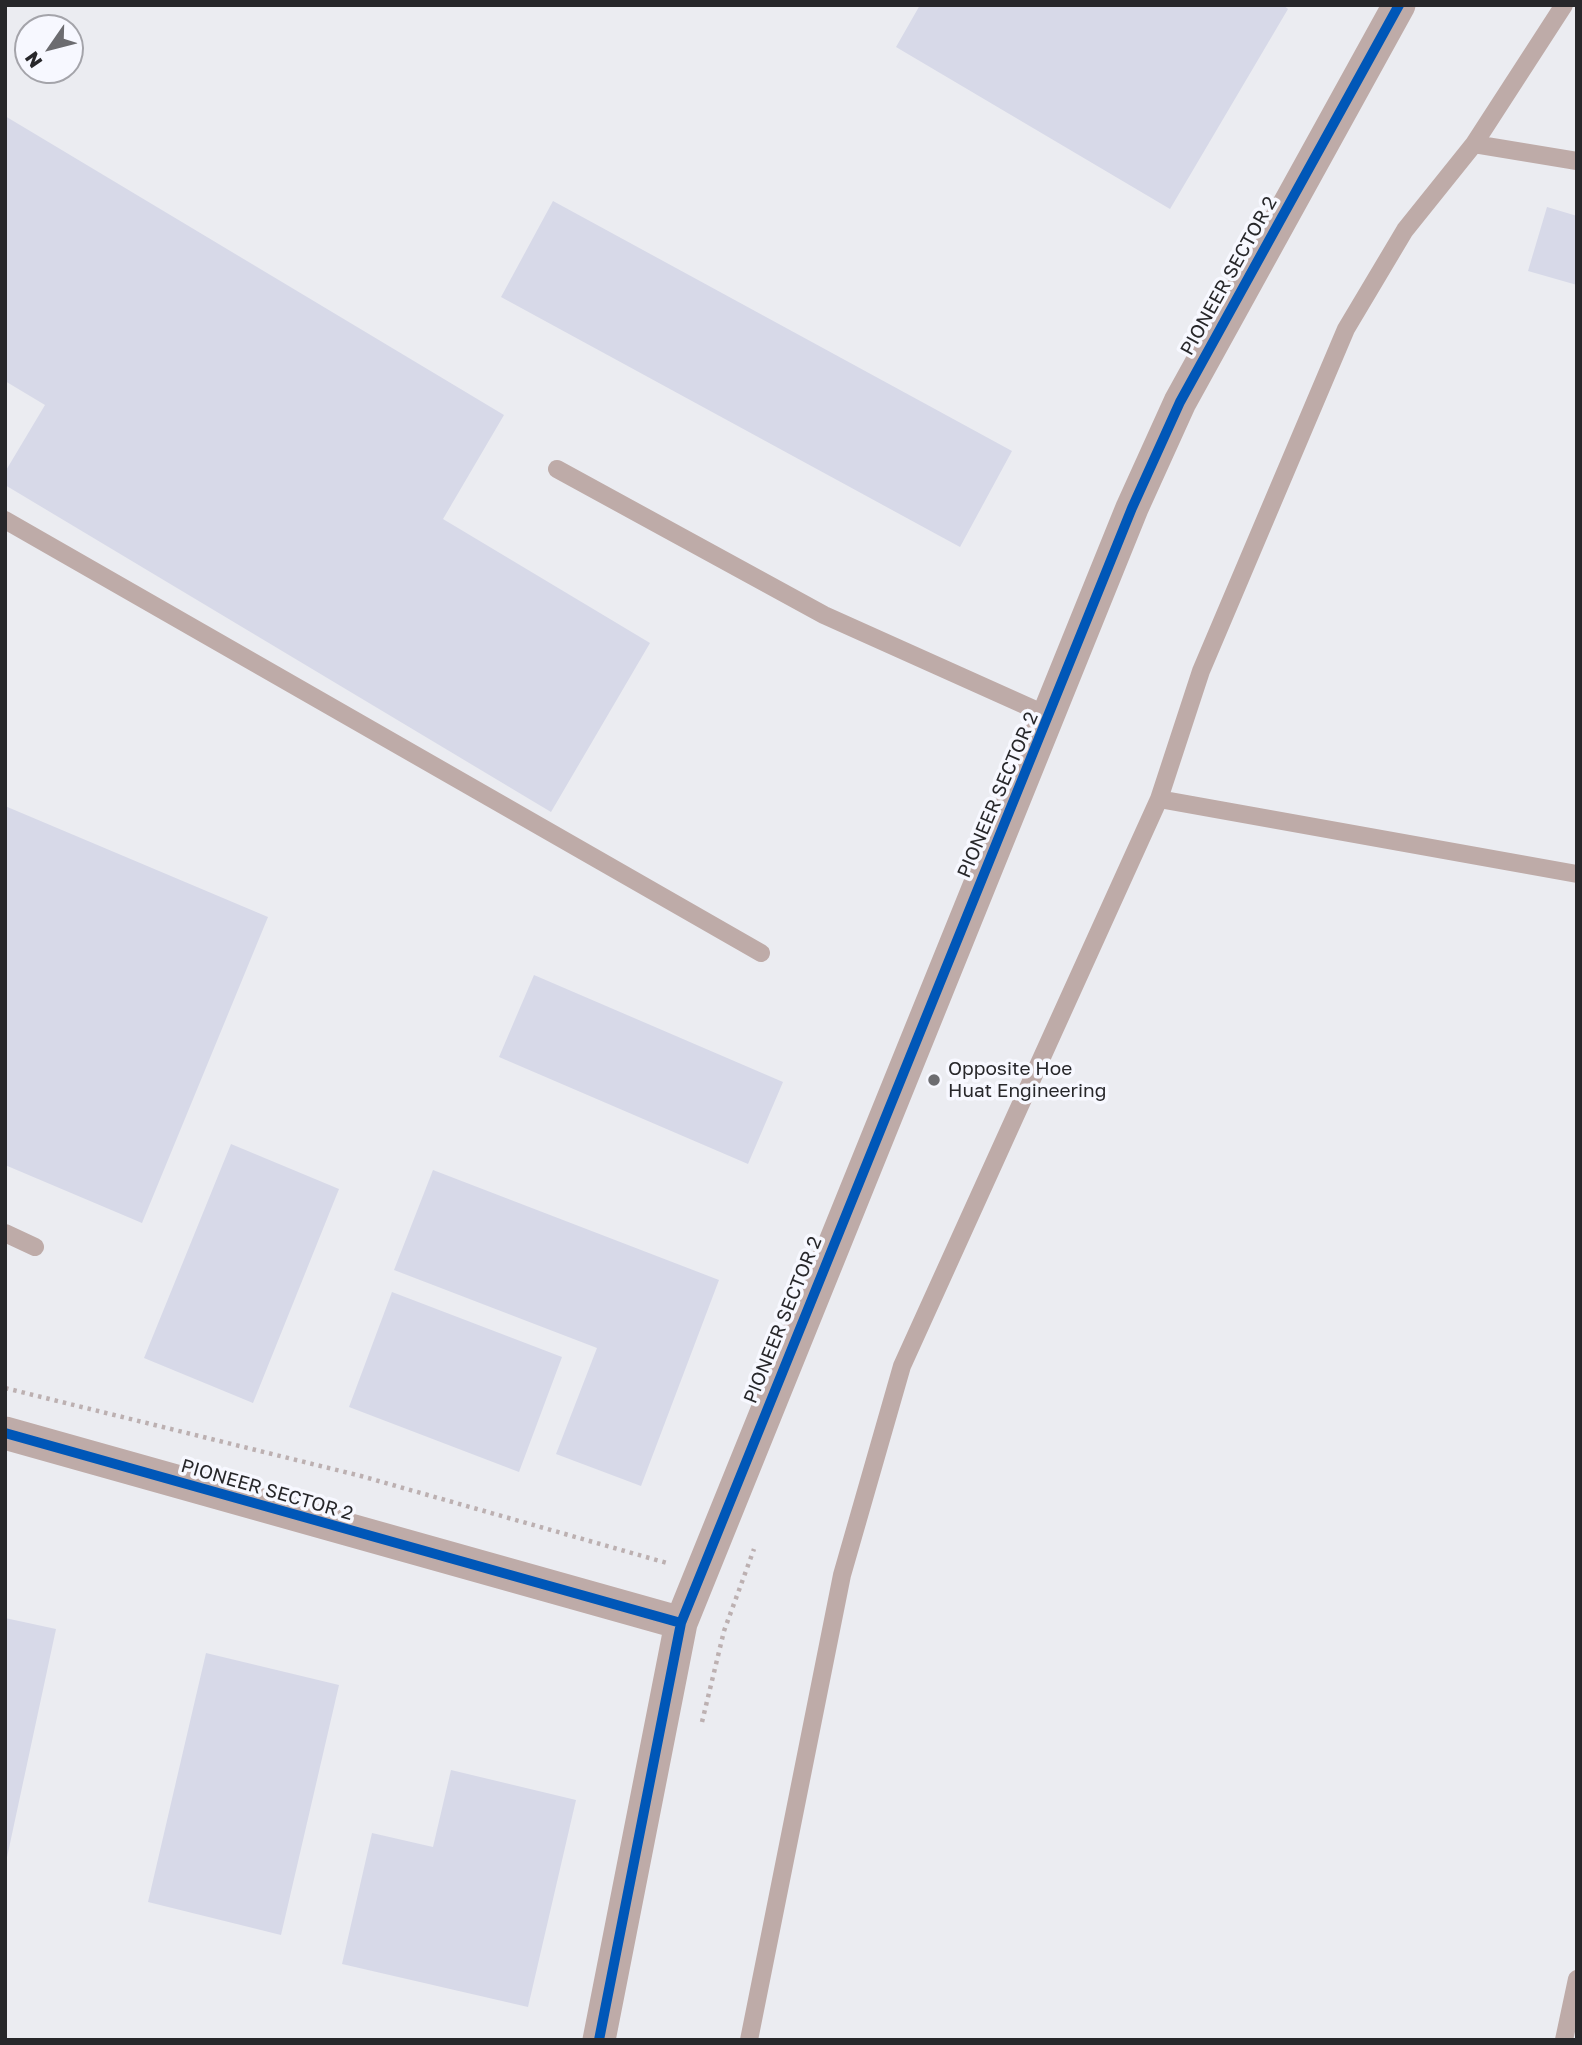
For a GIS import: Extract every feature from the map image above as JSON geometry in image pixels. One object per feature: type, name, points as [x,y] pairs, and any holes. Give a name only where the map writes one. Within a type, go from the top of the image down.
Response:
[{"type":"street","name":"PIONEER SECTOR 2","points":[[599,2040],[681,1623],[1132,508],[1180,402],[1399,5]]},
{"type":"street","name":"PIONEER SECTOR 2","points":[[5,1433],[681,1623]]},
{"type":"lane","points":[[749,2040],[842,1575],[902,1366],[1159,799],[1201,671],[1346,329],[1405,230],[1474,144],[1564,5]]},
{"type":"lane","points":[[1474,144],[1577,162]]},
{"type":"lane","points":[[557,469],[824,615],[1049,716]]},
{"type":"lane","points":[[5,520],[761,953]]},
{"type":"lane","points":[[1159,799],[1577,874]]},
{"type":"lane","points":[[5,1233],[34,1247]]},
{"type":"lane","points":[[1564,2040],[1577,1979]]},
{"type":"path","points":[[5,1388],[361,1476],[701,1573]]},
{"type":"path","points":[[724,1631],[757,1542]]},
{"type":"building","points":[[920,5],[1283,5],[1288,9],[1170,209],[896,47]]},
{"type":"building","points":[[5,116],[504,415],[443,519],[650,643],[551,812],[5,485],[5,472],[45,405],[5,381]]},
{"type":"building","points":[[553,201],[1012,451],[960,547],[501,297]]},
{"type":"building","points":[[1547,207],[1577,216],[1577,285],[1528,271]]},
{"type":"building","points":[[5,806],[268,917],[142,1223],[5,1165]]},
{"type":"building","points":[[534,975],[783,1082],[748,1164],[499,1057]]},
{"type":"building","points":[[231,1144],[339,1189],[253,1403],[144,1358]]},
{"type":"building","points":[[433,1170],[719,1280],[641,1486],[556,1454],[597,1348],[394,1270]]},
{"type":"building","points":[[392,1292],[562,1357],[519,1472],[349,1407]]},
{"type":"building","points":[[5,1618],[56,1629],[6,1862],[5,1861]]},
{"type":"building","points":[[206,1653],[339,1685],[281,1935],[148,1902]]},
{"type":"building","points":[[451,1770],[576,1800],[528,2007],[342,1964],[372,1833],[433,1847]]},
{"type":"cycle path","points":[[599,2040],[681,1623],[1132,508],[1180,402],[1399,5]]},
{"type":"cycle path","points":[[5,1433],[681,1623]]},
{"type":"place","name":"Opposite Hoe Huat Engineering","points":[[934,1080]]}]
